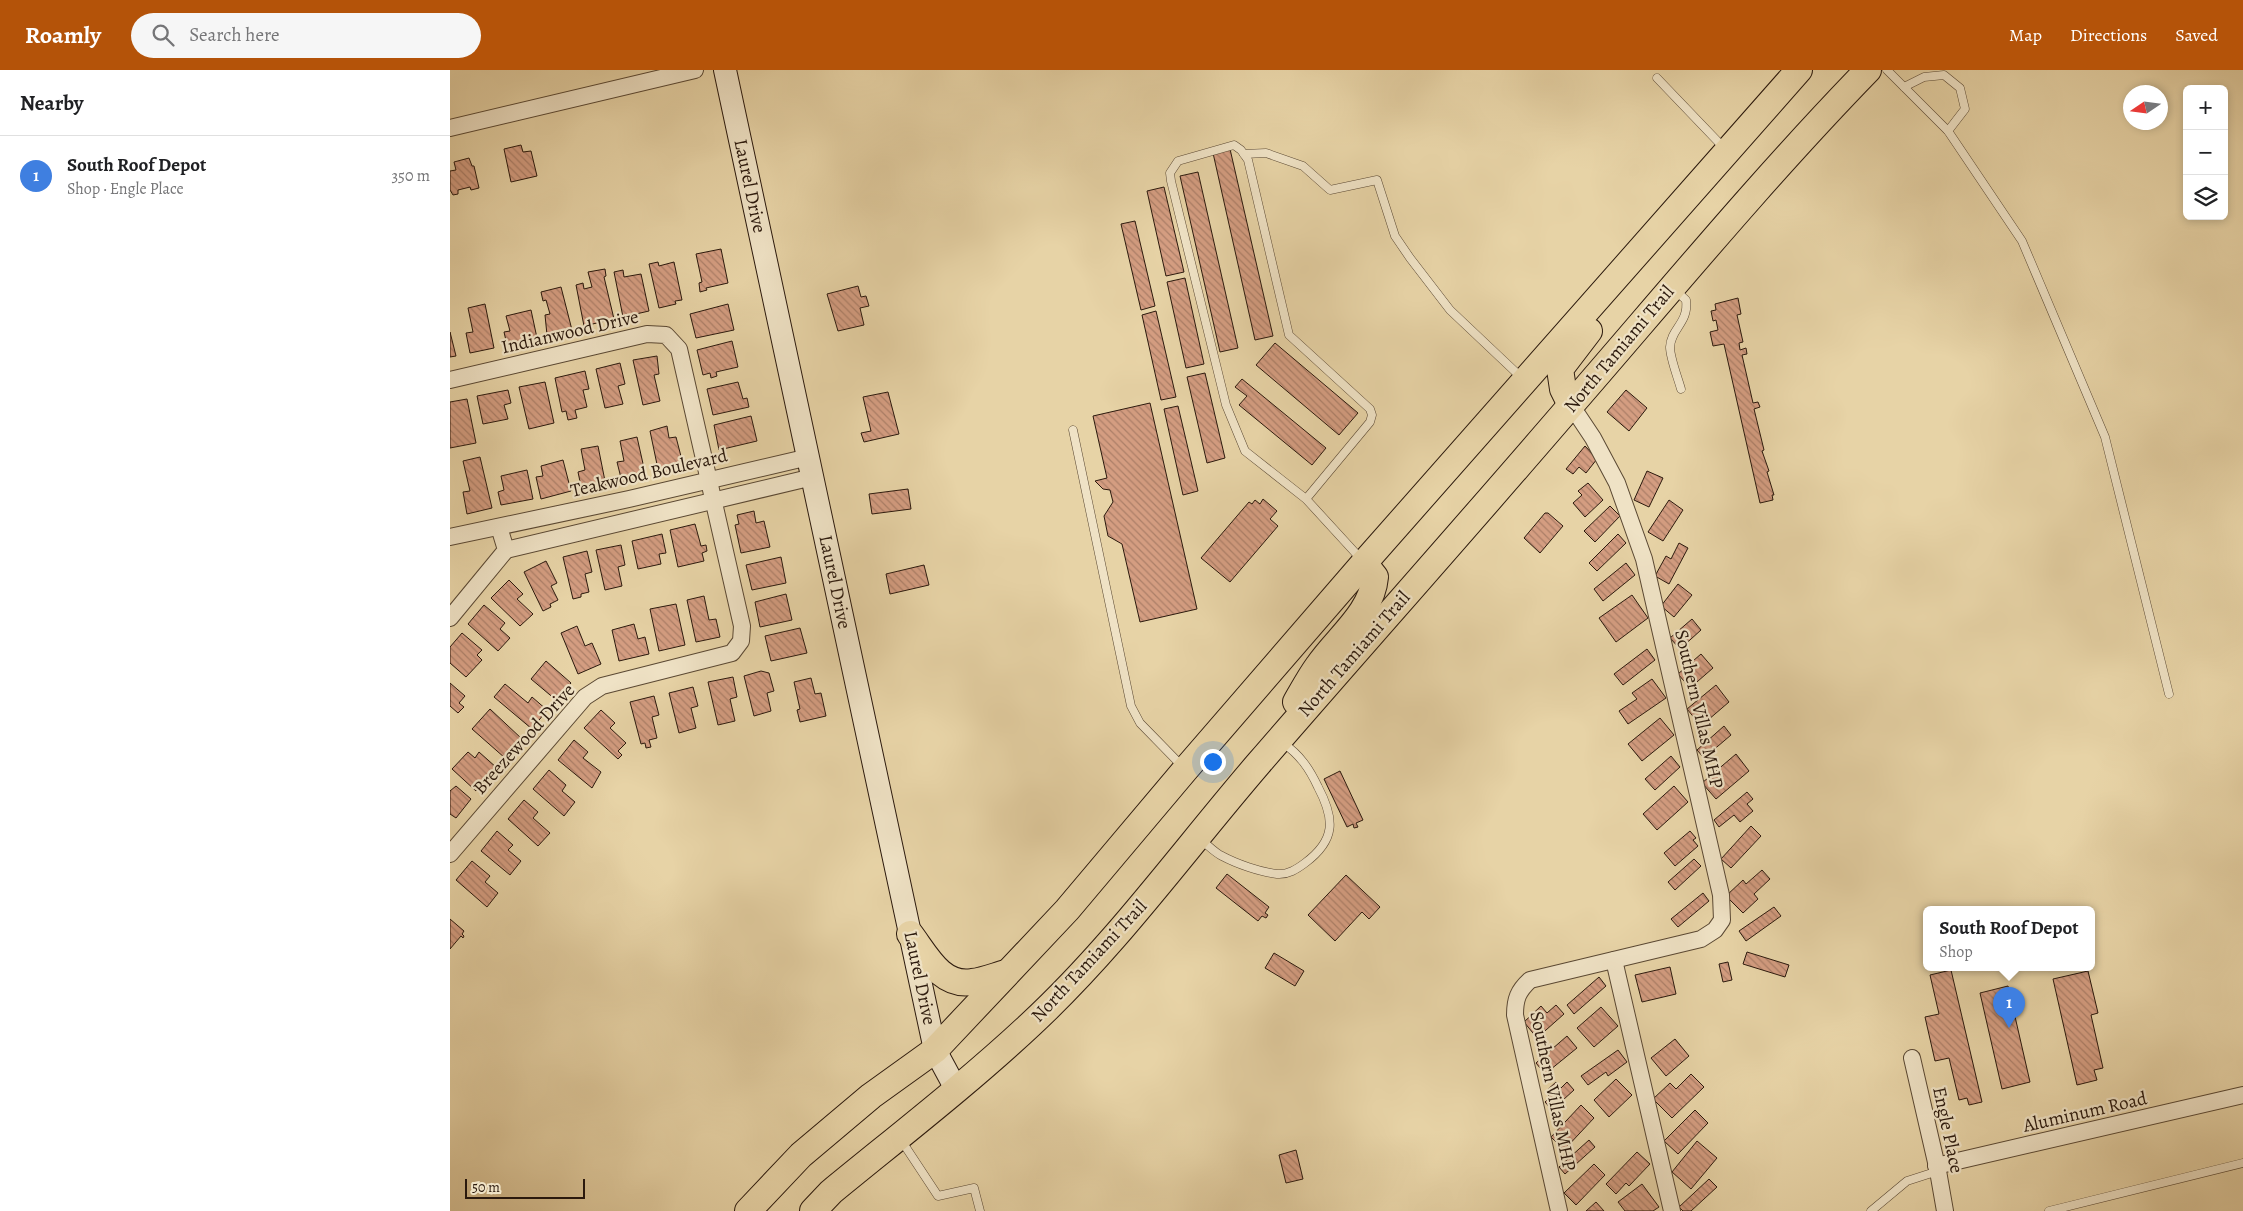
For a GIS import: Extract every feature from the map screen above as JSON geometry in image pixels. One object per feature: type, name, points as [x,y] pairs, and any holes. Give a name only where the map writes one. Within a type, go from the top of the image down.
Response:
[{"type":"main road","points":[[748,1211],[801,1155],[871,1096],[935,1050],[1067,910],[1364,562],[1726,150],[1799,70]]},
{"type":"main road","name":"North Tamiami Trail","points":[[813,1211],[831,1192],[956,1089],[1032,1023],[1108,945],[1277,738],[1571,405],[1794,146],[1868,70]]},
{"type":"main road","points":[[1571,405],[1561,382],[1560,370],[1572,352],[1632,278],[1649,239]]},
{"type":"main road","points":[[1277,738],[1318,665],[1364,610],[1375,577],[1364,562]]},
{"type":"main road","points":[[910,934],[936,970],[948,980],[970,983],[1007,972]]},
{"type":"street","points":[[450,128],[695,70]]},
{"type":"street","name":"Laurel Drive","points":[[725,70],[935,1050],[956,1089]]},
{"type":"street","name":"Indianwood Drive","points":[[450,380],[638,336],[666,335],[679,349],[709,480]]},
{"type":"street","name":"Southern Villas MHP","points":[[1559,1211],[1515,1015],[1515,1001],[1520,989],[1530,980],[1701,939],[1715,930],[1722,920],[1721,895],[1644,558],[1617,483],[1593,438],[1571,405]]},
{"type":"street","points":[[450,618],[506,550],[713,502],[811,467]]},
{"type":"street","name":"Teakwood Boulevard","points":[[450,537],[709,480],[811,467]]},
{"type":"street","name":"Breezewood Drive","points":[[450,854],[585,697],[602,686],[720,658],[732,654],[737,648],[741,641],[742,626],[709,480]]},
{"type":"street","points":[[499,527],[506,550]]},
{"type":"street","points":[[1614,960],[1672,1211]]},
{"type":"street","name":"Engle Place","points":[[1912,1058],[1937,1168],[1944,1211]]},
{"type":"street","name":"Aluminum Road","points":[[1937,1168],[2243,1095]]},
{"type":"lane","points":[[1887,70],[1948,131],[2022,241],[2104,437],[2169,694]]},
{"type":"lane","points":[[1904,87],[1924,77],[1944,75],[1960,88],[1965,109],[1948,131]]},
{"type":"lane","points":[[1657,78],[1726,150]]},
{"type":"lane","points":[[1306,500],[1370,422],[1372,415],[1370,409],[1289,335],[1253,183],[1244,154],[1234,145],[1178,161],[1170,173],[1171,181],[1226,405],[1238,437],[1245,451],[1306,500],[1364,562]]},
{"type":"lane","points":[[1244,154],[1266,154],[1303,166],[1330,190],[1377,180],[1395,236],[1410,258],[1450,310],[1524,380]]},
{"type":"lane","points":[[1672,286],[1686,300],[1687,309],[1685,317],[1674,333],[1670,347],[1681,389]]},
{"type":"lane","points":[[1073,430],[1131,706],[1140,724],[1185,770]]},
{"type":"lane","points":[[1198,837],[1221,856],[1278,874],[1290,872],[1316,855],[1326,842],[1331,829],[1330,817],[1322,794],[1307,765],[1296,752],[1277,738]]},
{"type":"lane","points":[[899,1136],[938,1196],[974,1188],[980,1211]]},
{"type":"lane","points":[[2049,1211],[2243,1163]]},
{"type":"lane","points":[[1870,1211],[1906,1181],[1937,1168]]},
{"type":"building","points":[[521,145],[523,152],[531,151],[537,176],[511,182],[504,149]]},
{"type":"building","points":[[1230,149],[1273,336],[1255,340],[1213,153]]},
{"type":"building","points":[[469,158],[472,166],[474,166],[479,188],[471,190],[470,187],[458,190],[458,194],[453,195],[450,190],[450,171],[456,170],[454,162]]},
{"type":"building","points":[[1198,172],[1238,348],[1220,352],[1180,176]]},
{"type":"building","points":[[1164,187],[1184,272],[1166,276],[1147,191]]},
{"type":"building","points":[[1135,221],[1155,306],[1141,310],[1121,224]]},
{"type":"building","points":[[721,249],[728,283],[706,288],[707,290],[700,292],[699,283],[702,282],[696,254]]},
{"type":"building","points":[[658,262],[659,266],[674,262],[682,300],[675,301],[676,304],[659,308],[649,264]]},
{"type":"building","points":[[605,269],[606,276],[604,277],[614,319],[584,326],[576,285],[583,283],[584,289],[592,287],[588,272]]},
{"type":"building","points":[[623,270],[624,277],[641,274],[649,311],[623,317],[614,272]]},
{"type":"building","points":[[1185,278],[1204,364],[1186,368],[1167,282]]},
{"type":"building","points":[[858,286],[861,297],[866,296],[869,306],[860,308],[864,325],[838,331],[827,294]]},
{"type":"building","points":[[561,287],[572,330],[547,335],[545,315],[550,314],[546,300],[543,301],[541,292]]},
{"type":"building","points":[[1738,298],[1741,314],[1737,315],[1743,342],[1739,343],[1740,350],[1746,348],[1747,354],[1742,355],[1753,403],[1758,402],[1760,407],[1754,409],[1764,450],[1762,451],[1774,495],[1772,495],[1773,500],[1760,503],[1724,344],[1713,346],[1710,332],[1718,330],[1716,320],[1713,321],[1711,311],[1716,310],[1715,304]]},
{"type":"building","points":[[485,304],[494,348],[470,353],[466,333],[473,332],[468,308]]},
{"type":"building","points":[[728,304],[734,330],[696,338],[690,314]]},
{"type":"building","points":[[531,310],[537,338],[507,345],[504,332],[510,331],[506,316]]},
{"type":"building","points":[[1156,311],[1176,397],[1161,400],[1142,315]]},
{"type":"building","points":[[450,332],[456,356],[450,357]]},
{"type":"building","points":[[732,341],[738,367],[716,372],[717,376],[711,378],[710,373],[703,375],[697,350]]},
{"type":"building","points":[[1275,343],[1358,413],[1339,435],[1256,365]]},
{"type":"building","points":[[657,356],[659,374],[654,375],[660,401],[643,405],[633,360]]},
{"type":"building","points":[[620,363],[625,384],[618,386],[623,404],[605,408],[596,369]]},
{"type":"building","points":[[585,371],[589,389],[583,390],[587,407],[575,410],[577,418],[568,420],[566,411],[562,412],[555,378]]},
{"type":"building","points":[[1205,373],[1225,458],[1207,463],[1187,377]]},
{"type":"building","points":[[1242,379],[1326,448],[1312,465],[1239,405],[1247,396],[1235,387]]},
{"type":"building","points":[[545,382],[554,423],[529,429],[519,387]]},
{"type":"building","points":[[738,382],[743,399],[747,398],[749,407],[713,415],[707,389]]},
{"type":"building","points":[[508,390],[511,403],[504,405],[508,419],[483,424],[477,396]]},
{"type":"building","points":[[1626,390],[1647,408],[1629,431],[1607,412]]},
{"type":"building","points":[[888,392],[899,434],[864,442],[861,433],[871,431],[863,397]]},
{"type":"building","points":[[467,399],[476,443],[450,448],[450,402]]},
{"type":"building","points":[[1150,403],[1197,609],[1140,622],[1122,544],[1108,536],[1104,516],[1113,502],[1110,490],[1103,489],[1095,481],[1107,478],[1093,416]]},
{"type":"building","points":[[1178,406],[1198,491],[1183,495],[1164,409]]},
{"type":"building","points":[[751,416],[757,441],[719,450],[714,425]]},
{"type":"building","points":[[667,426],[669,438],[676,437],[684,468],[659,474],[650,431]]},
{"type":"building","points":[[637,437],[646,477],[622,482],[617,462],[624,461],[620,441]]},
{"type":"building","points":[[598,446],[606,486],[582,491],[578,472],[585,470],[581,449]]},
{"type":"building","points":[[1585,446],[1597,459],[1586,473],[1579,467],[1573,474],[1566,469]]},
{"type":"building","points":[[480,457],[492,508],[467,514],[463,492],[470,491],[463,461]]},
{"type":"building","points":[[563,460],[571,491],[541,499],[536,477],[543,476],[541,466]]},
{"type":"building","points":[[527,470],[533,499],[501,505],[498,492],[504,490],[501,476]]},
{"type":"building","points":[[1647,471],[1663,478],[1649,507],[1634,500]]},
{"type":"building","points":[[1588,483],[1603,500],[1585,517],[1573,503],[1582,495],[1578,491]]},
{"type":"building","points":[[908,489],[911,509],[872,514],[869,494]]},
{"type":"building","points":[[1263,499],[1277,511],[1270,519],[1278,526],[1230,582],[1201,558],[1249,502],[1252,504],[1255,500],[1260,504]]},
{"type":"building","points":[[1669,500],[1683,510],[1663,541],[1648,532]]},
{"type":"building","points":[[1610,506],[1620,516],[1595,542],[1584,531]]},
{"type":"building","points":[[754,511],[756,523],[764,521],[770,547],[741,553],[735,525],[739,524],[737,515]]},
{"type":"building","points":[[1545,513],[1548,513],[1563,526],[1540,553],[1524,538]]},
{"type":"building","points":[[695,524],[701,546],[706,545],[707,551],[702,553],[704,561],[678,567],[670,530]]},
{"type":"building","points":[[662,534],[666,553],[659,554],[661,564],[638,569],[632,541]]},
{"type":"building","points":[[1618,534],[1626,543],[1597,571],[1589,563]]},
{"type":"building","points":[[1679,543],[1688,548],[1669,584],[1655,576],[1666,556],[1671,559]]},
{"type":"building","points":[[621,545],[625,565],[618,567],[622,586],[605,590],[596,550]]},
{"type":"building","points":[[587,551],[592,572],[585,574],[589,592],[573,599],[563,557]]},
{"type":"building","points":[[781,557],[786,583],[752,590],[746,565]]},
{"type":"building","points":[[546,561],[557,583],[551,586],[558,600],[550,604],[551,607],[543,611],[524,572]]},
{"type":"building","points":[[1626,563],[1635,575],[1603,601],[1594,589]]},
{"type":"building","points":[[924,565],[929,585],[890,594],[886,574]]},
{"type":"building","points":[[509,580],[523,594],[517,599],[533,614],[520,626],[491,598]]},
{"type":"building","points":[[1678,584],[1692,595],[1674,617],[1661,606]]},
{"type":"building","points":[[786,594],[792,620],[760,627],[755,602]]},
{"type":"building","points":[[1632,595],[1648,618],[1616,642],[1599,618]]},
{"type":"building","points":[[704,596],[709,620],[716,619],[720,637],[696,642],[687,600]]},
{"type":"building","points":[[676,604],[685,645],[659,651],[650,609]]},
{"type":"building","points":[[484,605],[505,623],[500,629],[510,638],[498,651],[468,624]]},
{"type":"building","points":[[1692,619],[1701,630],[1680,649],[1670,638]]},
{"type":"building","points":[[634,624],[638,639],[645,637],[649,654],[619,661],[612,630]]},
{"type":"building","points":[[577,626],[585,646],[592,643],[601,664],[578,674],[561,633]]},
{"type":"building","points":[[800,628],[807,653],[771,661],[765,636]]},
{"type":"building","points":[[462,633],[482,650],[477,655],[482,660],[466,677],[450,663],[450,647]]},
{"type":"building","points":[[1647,649],[1655,660],[1623,685],[1614,674]]},
{"type":"building","points":[[1701,654],[1713,668],[1690,688],[1678,674]]},
{"type":"building","points":[[546,661],[571,683],[556,700],[531,679]]},
{"type":"building","points":[[761,671],[769,673],[774,691],[767,693],[771,711],[754,716],[744,676]]},
{"type":"building","points":[[733,677],[737,697],[730,699],[735,721],[718,725],[708,682]]},
{"type":"building","points":[[811,678],[815,694],[821,693],[826,716],[800,722],[797,710],[800,709],[794,682]]},
{"type":"building","points":[[1652,679],[1666,698],[1628,724],[1619,711],[1637,699],[1632,693]]},
{"type":"building","points":[[450,683],[465,696],[459,703],[464,707],[458,713],[450,706]]},
{"type":"building","points":[[505,684],[528,703],[532,697],[547,710],[532,729],[494,697]]},
{"type":"building","points":[[1716,685],[1729,702],[1701,726],[1687,709]]},
{"type":"building","points":[[693,687],[698,706],[691,708],[696,728],[679,733],[669,693]]},
{"type":"building","points":[[654,696],[659,715],[652,717],[657,738],[649,740],[651,747],[646,748],[645,743],[641,744],[630,702]]},
{"type":"building","points":[[490,709],[522,739],[505,758],[472,729]]},
{"type":"building","points":[[601,710],[615,723],[610,728],[626,743],[618,751],[622,755],[618,759],[584,728]]},
{"type":"building","points":[[1660,718],[1674,735],[1642,761],[1628,744]]},
{"type":"building","points":[[1724,726],[1731,735],[1704,758],[1697,750]]},
{"type":"building","points":[[574,740],[588,752],[583,758],[601,772],[592,788],[558,760]]},
{"type":"building","points":[[468,752],[475,758],[479,752],[497,768],[476,791],[452,769]]},
{"type":"building","points":[[1736,754],[1749,771],[1716,799],[1702,783]]},
{"type":"building","points":[[1671,756],[1680,767],[1655,790],[1645,779]]},
{"type":"building","points":[[549,770],[566,785],[562,791],[575,802],[564,816],[533,789]]},
{"type":"building","points":[[1340,771],[1363,820],[1356,823],[1358,827],[1354,828],[1353,824],[1347,827],[1324,779]]},
{"type":"building","points":[[456,786],[471,799],[456,818],[450,814],[450,791]]},
{"type":"building","points":[[1674,786],[1688,802],[1657,830],[1643,814]]},
{"type":"building","points":[[1747,792],[1753,799],[1747,804],[1753,811],[1740,822],[1734,815],[1719,827],[1714,820]]},
{"type":"building","points":[[524,800],[538,812],[533,818],[550,833],[538,846],[508,819]]},
{"type":"building","points":[[1751,826],[1761,836],[1731,868],[1721,859]]},
{"type":"building","points":[[497,831],[513,845],[508,850],[521,861],[510,875],[481,851]]},
{"type":"building","points":[[1690,831],[1696,838],[1693,840],[1698,846],[1675,866],[1664,853]]},
{"type":"building","points":[[1694,859],[1701,866],[1675,890],[1668,882]]},
{"type":"building","points":[[472,861],[490,876],[485,882],[498,893],[487,907],[456,880]]},
{"type":"building","points":[[1762,870],[1770,879],[1754,894],[1758,899],[1743,913],[1726,896],[1743,880],[1746,884]]},
{"type":"building","points":[[1227,874],[1269,907],[1265,913],[1268,915],[1266,918],[1262,916],[1258,921],[1216,888]]},
{"type":"building","points":[[1346,875],[1380,907],[1369,919],[1362,912],[1335,941],[1308,915]]},
{"type":"building","points":[[1703,893],[1709,901],[1678,927],[1671,919]]},
{"type":"building","points":[[1774,907],[1781,916],[1746,941],[1739,931]]},
{"type":"building","points":[[450,919],[464,931],[462,934],[464,936],[463,938],[461,936],[450,949]]},
{"type":"building","points":[[1747,952],[1789,965],[1785,977],[1743,964]]},
{"type":"building","points":[[1274,953],[1304,971],[1295,986],[1265,968]]},
{"type":"building","points":[[1728,962],[1732,980],[1723,982],[1719,964]]},
{"type":"building","points":[[1670,967],[1676,994],[1642,1002],[1635,975]]},
{"type":"building","points":[[1951,971],[1982,1102],[1969,1105],[1967,1098],[1959,1100],[1949,1058],[1935,1061],[1925,1017],[1939,1014],[1930,975]]},
{"type":"building","points":[[2088,971],[2098,1013],[2091,1015],[2103,1068],[2094,1070],[2097,1080],[2077,1085],[2053,979]]},
{"type":"building","points":[[1599,977],[1606,986],[1574,1014],[1567,1005]]},
{"type":"building","points":[[2008,986],[2030,1082],[2002,1089],[1980,993]]},
{"type":"building","points":[[1556,1005],[1564,1014],[1537,1038],[1524,1022],[1541,1006],[1547,1013]]},
{"type":"building","points":[[1601,1007],[1618,1026],[1594,1047],[1577,1028]]},
{"type":"building","points":[[1567,1036],[1577,1048],[1545,1074],[1536,1063]]},
{"type":"building","points":[[1675,1039],[1689,1056],[1666,1076],[1651,1058]]},
{"type":"building","points":[[1618,1050],[1627,1062],[1608,1076],[1606,1072],[1588,1085],[1581,1076]]},
{"type":"building","points":[[1691,1074],[1704,1087],[1672,1118],[1653,1099],[1670,1083],[1676,1089]]},
{"type":"building","points":[[1616,1079],[1632,1095],[1609,1117],[1594,1100]]},
{"type":"building","points":[[1556,1082],[1561,1088],[1567,1082],[1574,1090],[1552,1110],[1545,1102],[1550,1097],[1545,1092]]},
{"type":"building","points":[[1581,1105],[1594,1118],[1564,1150],[1551,1137]]},
{"type":"building","points":[[1695,1110],[1708,1123],[1678,1154],[1664,1141]]},
{"type":"building","points":[[1589,1140],[1595,1147],[1565,1174],[1559,1167]]},
{"type":"building","points":[[1697,1141],[1717,1158],[1691,1189],[1672,1172]]},
{"type":"building","points":[[1296,1150],[1303,1179],[1286,1183],[1279,1155]]},
{"type":"building","points":[[1637,1152],[1650,1164],[1629,1186],[1626,1183],[1616,1194],[1606,1184]]},
{"type":"building","points":[[1594,1164],[1605,1175],[1576,1205],[1564,1193]]},
{"type":"building","points":[[1709,1179],[1717,1187],[1691,1211],[1683,1211],[1679,1207]]},
{"type":"building","points":[[1642,1184],[1659,1207],[1653,1211],[1625,1211],[1618,1202]]},
{"type":"building","points":[[1596,1202],[1604,1211],[1586,1211]]},
{"type":"place","name":"South Roof Depot","points":[[2009,1028]]}]
